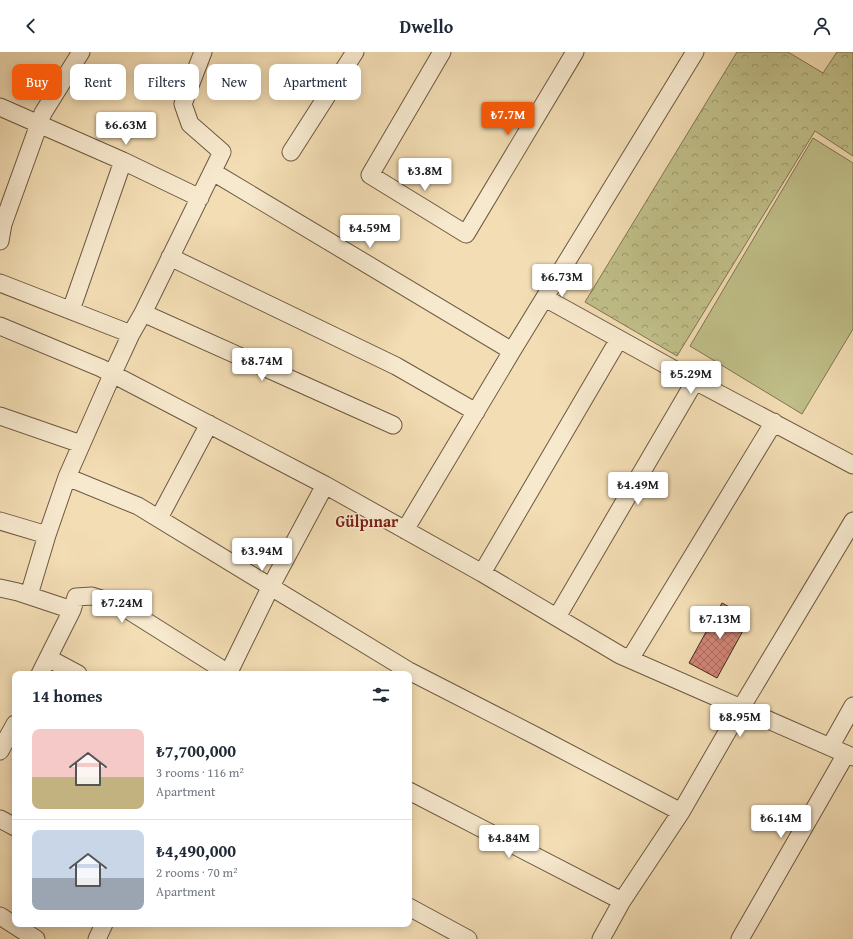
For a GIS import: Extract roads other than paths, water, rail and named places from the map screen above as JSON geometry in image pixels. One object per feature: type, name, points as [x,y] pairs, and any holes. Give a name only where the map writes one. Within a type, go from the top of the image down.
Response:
[{"type":"street","points":[[0,238],[3,224],[43,113],[81,52]]},
{"type":"street","points":[[29,595],[47,535],[67,477],[81,444],[131,334],[143,313],[222,152],[190,124],[183,104],[203,52]]},
{"type":"street","points":[[291,152],[355,52]]},
{"type":"street","points":[[442,52],[370,175],[466,234],[575,52]]},
{"type":"street","points":[[405,530],[544,298],[696,52]]},
{"type":"street","points":[[0,107],[40,123],[200,198]]},
{"type":"street","points":[[72,310],[123,161]]},
{"type":"street","points":[[213,172],[512,351]]},
{"type":"street","points":[[170,257],[396,366],[476,412]]},
{"type":"street","points":[[0,283],[131,334]]},
{"type":"street","points":[[544,298],[695,381],[853,465]]},
{"type":"street","points":[[143,313],[393,425]]},
{"type":"street","points":[[0,326],[113,374],[325,485],[482,573],[620,655],[850,756],[740,939]]},
{"type":"street","points":[[482,573],[619,339]]},
{"type":"street","points":[[557,617],[695,381]]},
{"type":"street","points":[[0,416],[81,444]]},
{"type":"street","points":[[630,659],[774,422]]},
{"type":"street","points":[[159,518],[209,424]]},
{"type":"street","points":[[67,477],[138,506],[410,671]]},
{"type":"street","points":[[229,671],[271,586],[325,485]]},
{"type":"street","points":[[0,521],[47,535]]},
{"type":"street","points":[[601,939],[622,902],[681,812],[741,708],[853,521]]},
{"type":"street","points":[[0,588],[29,595],[72,610]]},
{"type":"street","points":[[42,671],[72,610],[76,597],[92,596],[120,605],[225,671]]},
{"type":"street","points":[[48,658],[72,671]]},
{"type":"street","points":[[412,672],[681,812]]},
{"type":"street","points":[[830,747],[853,706]]},
{"type":"street","points":[[0,751],[12,732]]},
{"type":"street","points":[[412,793],[622,902]]},
{"type":"street","points":[[0,819],[12,825]]},
{"type":"street","points":[[412,909],[468,939]]},
{"type":"street","points":[[0,916],[12,924]]},
{"type":"street","points":[[17,927],[36,939]]},
{"type":"street","points":[[97,939],[103,927]]},
{"type":"district","name":"Gülpınar","points":[[367,521]]}]
